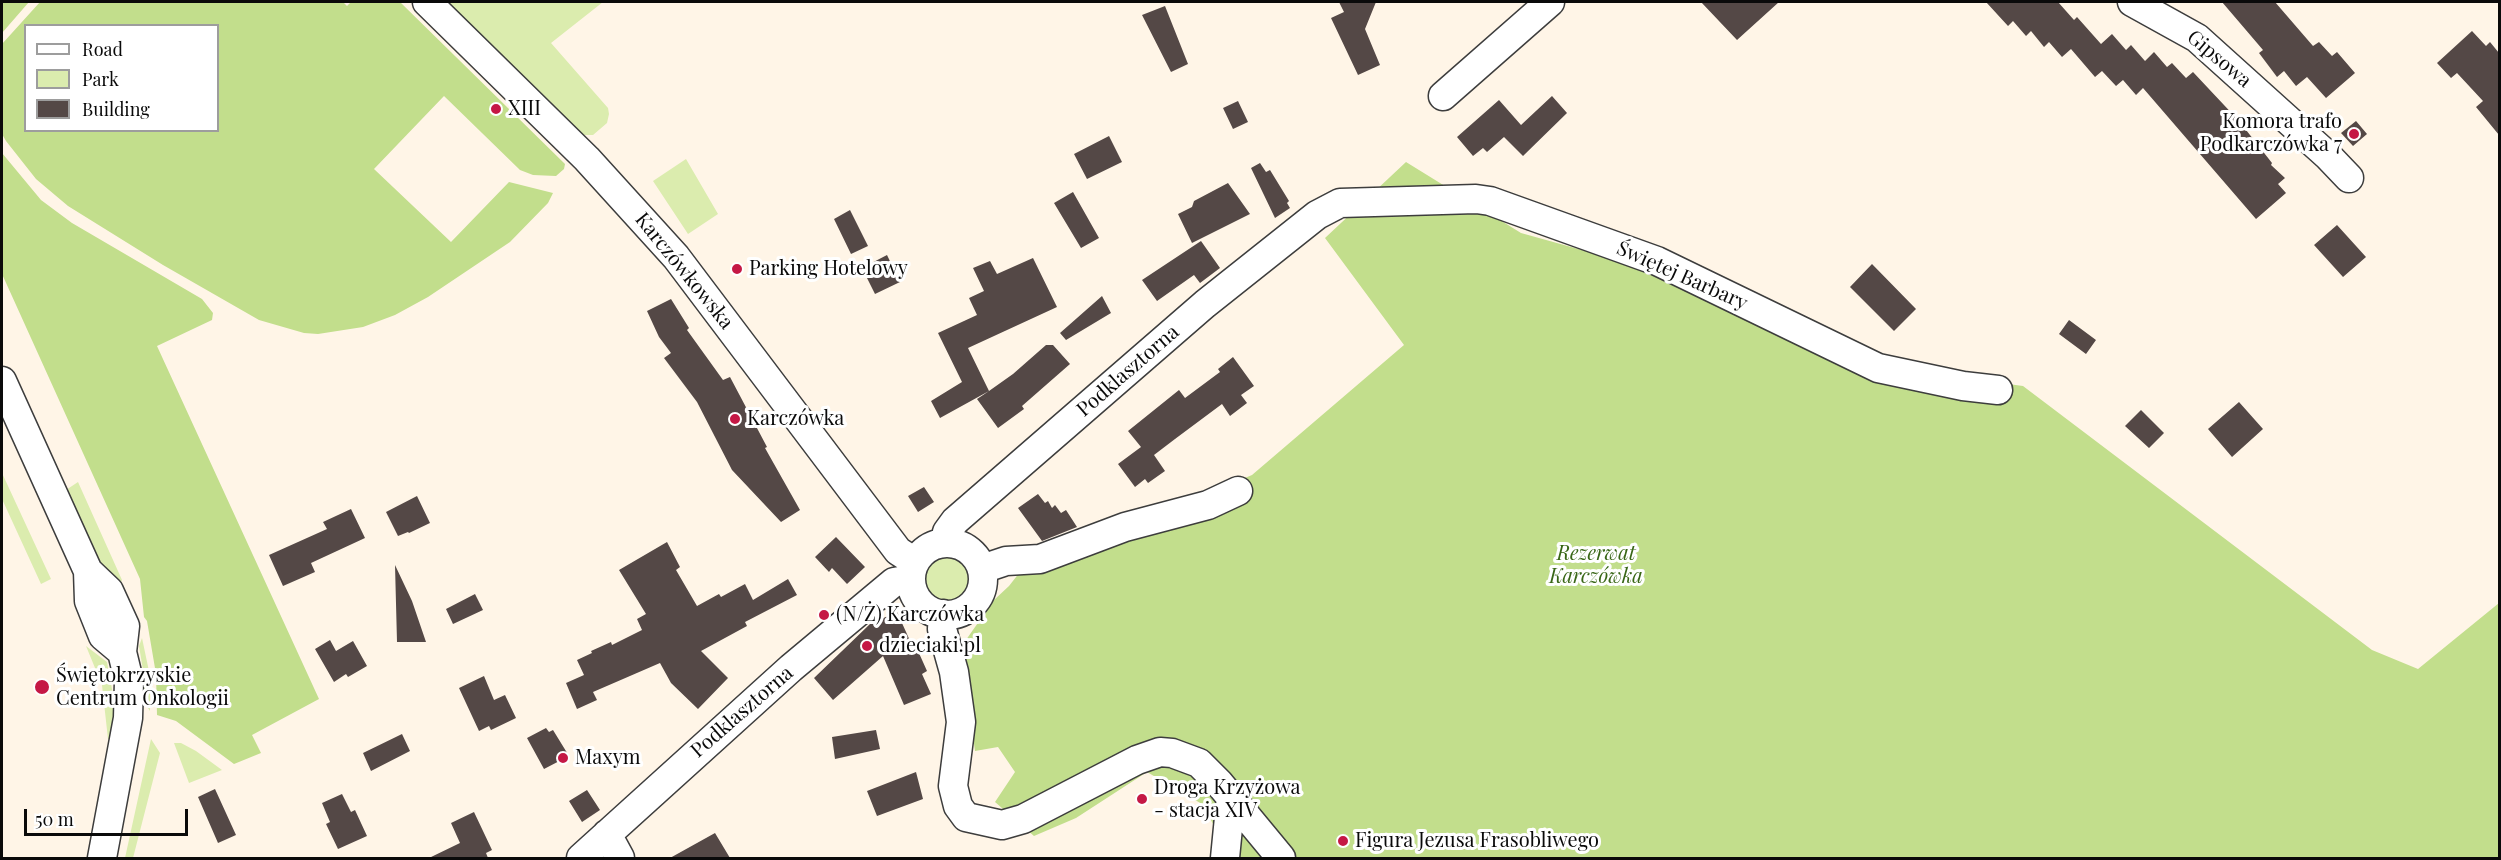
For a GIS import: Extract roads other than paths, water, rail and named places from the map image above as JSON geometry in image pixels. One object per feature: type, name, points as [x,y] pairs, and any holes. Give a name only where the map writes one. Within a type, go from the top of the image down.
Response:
[{"type":"street","name":"Karczówkowska","points":[[427,2],[587,159],[676,257],[913,571]]},
{"type":"street","points":[[1443,96],[1550,2]]},
{"type":"street","name":"Gipsowa","points":[[2132,2],[2198,38],[2328,156],[2349,178]]},
{"type":"street","name":"Świętej Barbary","points":[[1359,202],[1476,199],[1490,201],[1657,261],[1878,368],[1953,385],[1998,390]]},
{"type":"street","name":"Podklasztorna","points":[[581,858],[754,700],[894,582],[913,571],[926,550],[945,543],[947,532],[955,521],[1205,304],[1317,215],[1340,203],[1359,202]]},
{"type":"street","points":[[2,381],[88,571],[109,591],[125,626],[122,652],[129,681],[128,718],[102,858]]},
{"type":"street","points":[[982,569],[1006,561],[1040,560],[1125,527],[1208,505],[1238,491]]},
{"type":"street","points":[[913,571],[913,592],[920,603],[931,611],[955,614],[974,602],[980,592],[982,569],[972,553],[955,543],[945,543]]},
{"type":"street","points":[[943,614],[942,629],[954,672],[961,722],[953,786],[958,806],[966,817],[1002,825],[1023,819],[1137,760],[1160,752],[1172,753],[1198,763],[1231,797],[1281,858]]},
{"type":"street","points":[[1225,858],[1231,797]]},
{"type":"street","points":[[607,834],[620,858]]},
{"type":"place","name":"XIII","points":[[496,109]]},
{"type":"place","name":"Komora trafo Podkarczówka 7","points":[[2354,134]]},
{"type":"place","name":"Parking Hotelowy","points":[[737,269]]},
{"type":"place","name":"Karczówka","points":[[735,419]]},
{"type":"place","name":"(N/Ż) Karczówka","points":[[824,615]]},
{"type":"place","name":"dzieciaki.pl","points":[[867,646]]},
{"type":"place","name":"Świętokrzyskie Centrum Onkologii","points":[[42,687]]},
{"type":"place","name":"Maxym","points":[[563,758]]},
{"type":"place","name":"Droga Krzyżowa - stacja XIV","points":[[1142,799]]},
{"type":"place","name":"Figura Jezusa Frasobliwego","points":[[1343,841]]},
{"type":"park label","name":"Rezerwat Karczówka","points":[[1596,566]]}]
